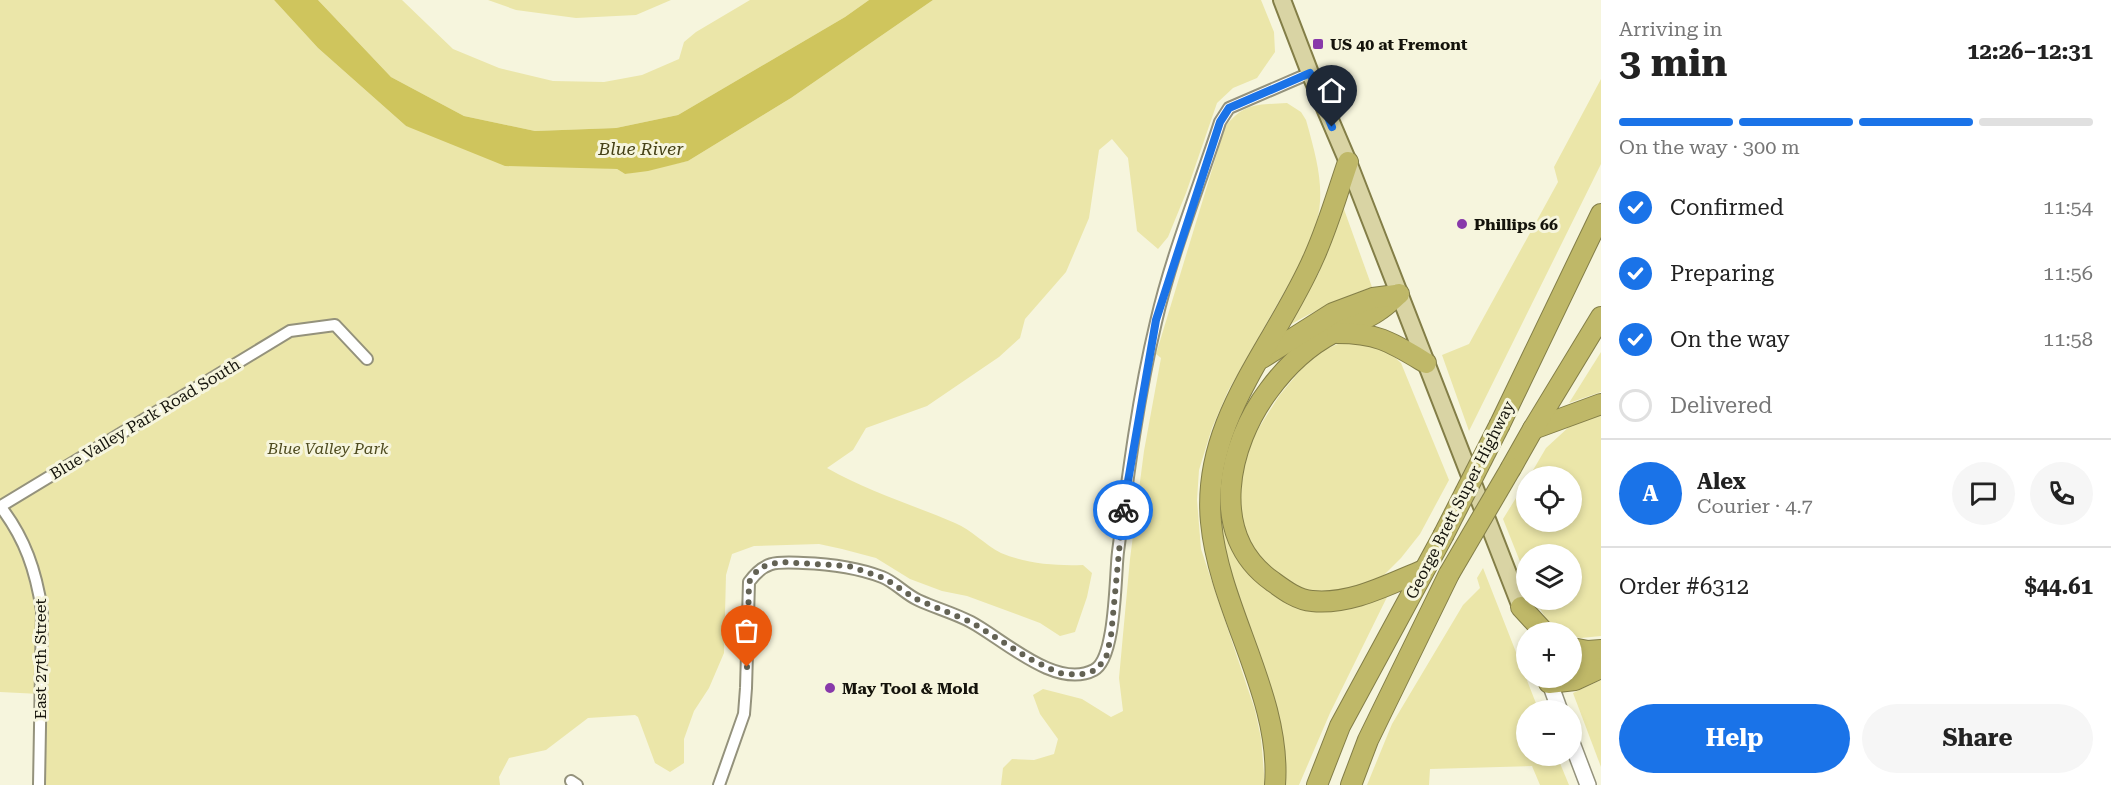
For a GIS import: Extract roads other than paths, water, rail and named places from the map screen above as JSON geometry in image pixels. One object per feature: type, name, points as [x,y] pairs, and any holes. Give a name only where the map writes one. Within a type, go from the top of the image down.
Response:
[{"type":"highway","points":[[1275,785],[1272,737],[1260,686],[1225,587],[1215,550],[1210,521],[1209,483],[1216,449],[1229,415],[1314,257],[1347,162]]},
{"type":"highway","name":"George Brett Super Highway","points":[[1317,785],[1340,726],[1443,536],[1500,424],[1601,214]]},
{"type":"highway","points":[[1257,361],[1333,313],[1373,298],[1399,294]]},
{"type":"highway","points":[[1399,294],[1377,312],[1332,333],[1298,357],[1269,390],[1246,427],[1234,457],[1229,494],[1234,525],[1243,550],[1262,573],[1289,593],[1309,601],[1334,602],[1358,596],[1424,570]]},
{"type":"highway","name":"George Brett Super Highway","points":[[1351,785],[1368,740],[1449,574],[1601,317]]},
{"type":"highway","points":[[1332,333],[1360,333],[1389,341],[1425,363]]},
{"type":"highway","points":[[1533,429],[1601,404]]},
{"type":"highway","points":[[1524,610],[1535,622]]},
{"type":"highway","points":[[1582,650],[1601,652]]},
{"type":"highway","points":[[1582,662],[1601,652]]},
{"type":"highway","points":[[1582,677],[1601,668]]},
{"type":"main road","points":[[1282,0],[1516,594]]},
{"type":"main road","points":[[1581,766],[1588,785]]},
{"type":"street","points":[[720,785],[744,714],[749,582],[759,568],[779,562],[849,566],[884,578],[916,599],[971,622],[1030,659],[1059,673],[1079,675],[1096,670],[1106,658],[1111,636],[1125,491],[1156,320],[1220,122],[1229,108],[1310,73]]},
{"type":"street","name":"Blue Valley Park Road South","points":[[0,506],[290,331],[335,325],[367,359]]},
{"type":"street","name":"East 27th Street","points":[[0,506],[17,529],[29,554],[38,583],[42,610],[39,785]]},
{"type":"water","name":"Blue River","points":[[274,0],[318,0],[391,77],[464,116],[535,131],[616,128],[678,115],[845,17],[869,0],[933,0],[791,98],[688,161],[625,174],[617,169],[505,166],[406,126],[318,48]]},
{"type":"place","name":"US 40 at Fremont","points":[[1318,44]]},
{"type":"place","name":"Phillips 66","points":[[1462,224]]},
{"type":"place","name":"May Tool & Mold","points":[[830,688]]},
{"type":"park label","name":"Blue Valley Park","points":[[328,448]]}]
